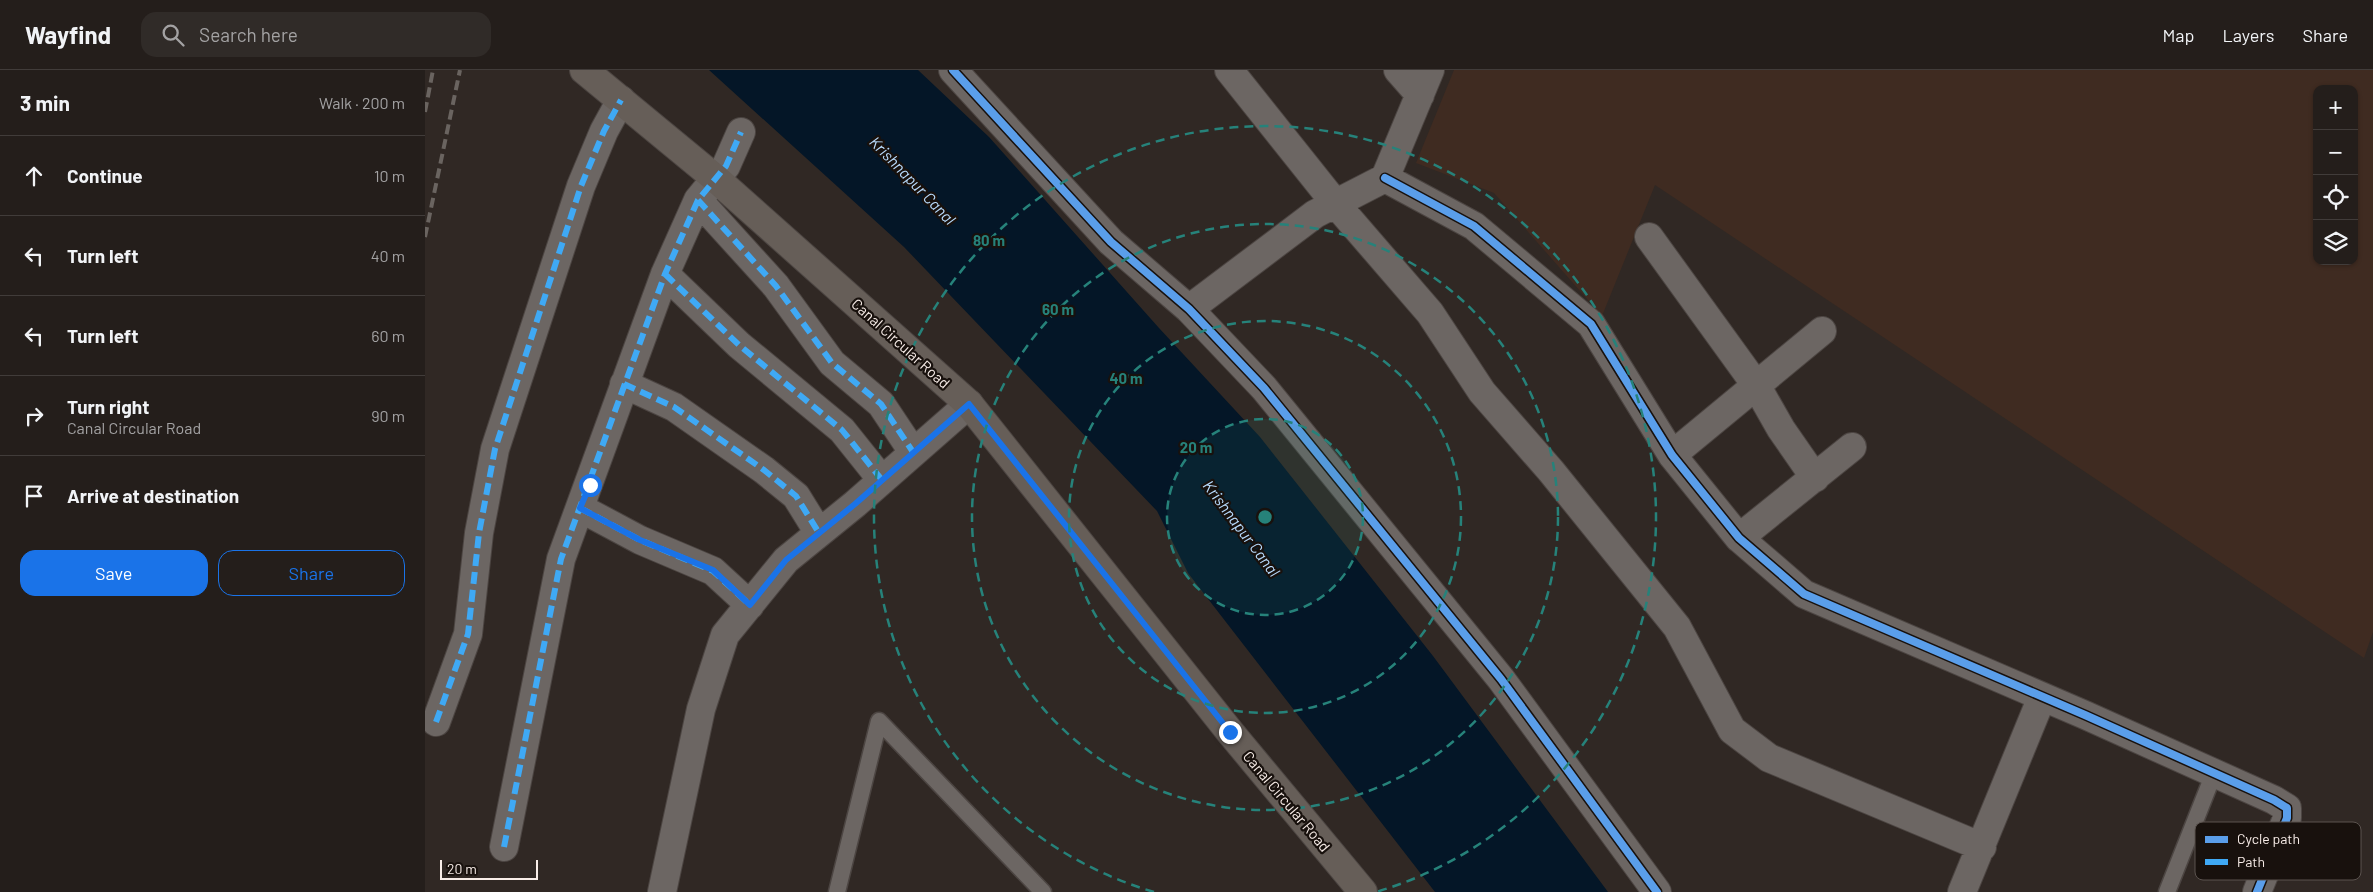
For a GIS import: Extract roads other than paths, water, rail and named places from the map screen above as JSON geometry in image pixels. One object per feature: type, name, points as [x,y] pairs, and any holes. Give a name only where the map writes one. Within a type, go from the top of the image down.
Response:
[{"type":"main road","name":"Canal Circular Road","points":[[584,70],[715,178],[969,404],[1230,732],[1363,892]]},
{"type":"street","points":[[953,70],[1111,242],[1189,309],[1264,388],[1501,679],[1657,892]]},
{"type":"street","points":[[1229,70],[1335,203],[1430,313],[1482,392],[1551,471],[1677,627],[1732,730],[1769,758],[1982,847]]},
{"type":"street","points":[[1398,70],[1420,95]]},
{"type":"street","points":[[1189,309],[1315,214],[1385,178],[1430,70]]},
{"type":"street","points":[[436,722],[468,634],[479,533],[495,449],[581,186],[604,131],[621,100]]},
{"type":"street","points":[[504,847],[561,559],[665,274],[698,200],[726,166],[741,132]]},
{"type":"street","points":[[1385,178],[1474,226],[1591,324],[1672,455],[1739,538],[1804,594],[2274,800],[2287,808],[2285,822]]},
{"type":"street","points":[[698,200],[776,286],[832,363],[881,404],[913,452]]},
{"type":"street","points":[[1649,237],[1755,385],[1781,429],[1815,478]]},
{"type":"street","points":[[665,274],[739,345],[841,430],[882,480]]},
{"type":"street","points":[[1672,455],[1822,331]]},
{"type":"street","points":[[624,384],[674,407],[764,470],[796,496],[819,533]]},
{"type":"street","points":[[662,892],[701,709],[725,635],[786,560],[969,404]]},
{"type":"street","points":[[1739,538],[1852,447]]},
{"type":"street","points":[[580,508],[640,540],[713,570],[750,605]]},
{"type":"street","points":[[1962,892],[2042,697]]},
{"type":"street","points":[[2257,892],[2262,880]]},
{"type":"lane","points":[[837,892],[879,721],[1043,892]]},
{"type":"lane","points":[[2167,892],[2213,773]]},
{"type":"water","name":"Krishnapur Canal","points":[[709,70],[918,70],[989,137],[1159,328],[1260,437],[1433,656],[1608,892],[1435,892],[1188,573],[1157,511],[904,247]]},
{"type":"railway","points":[[425,112],[433,70]]},
{"type":"railway","points":[[425,237],[460,70]]}]
